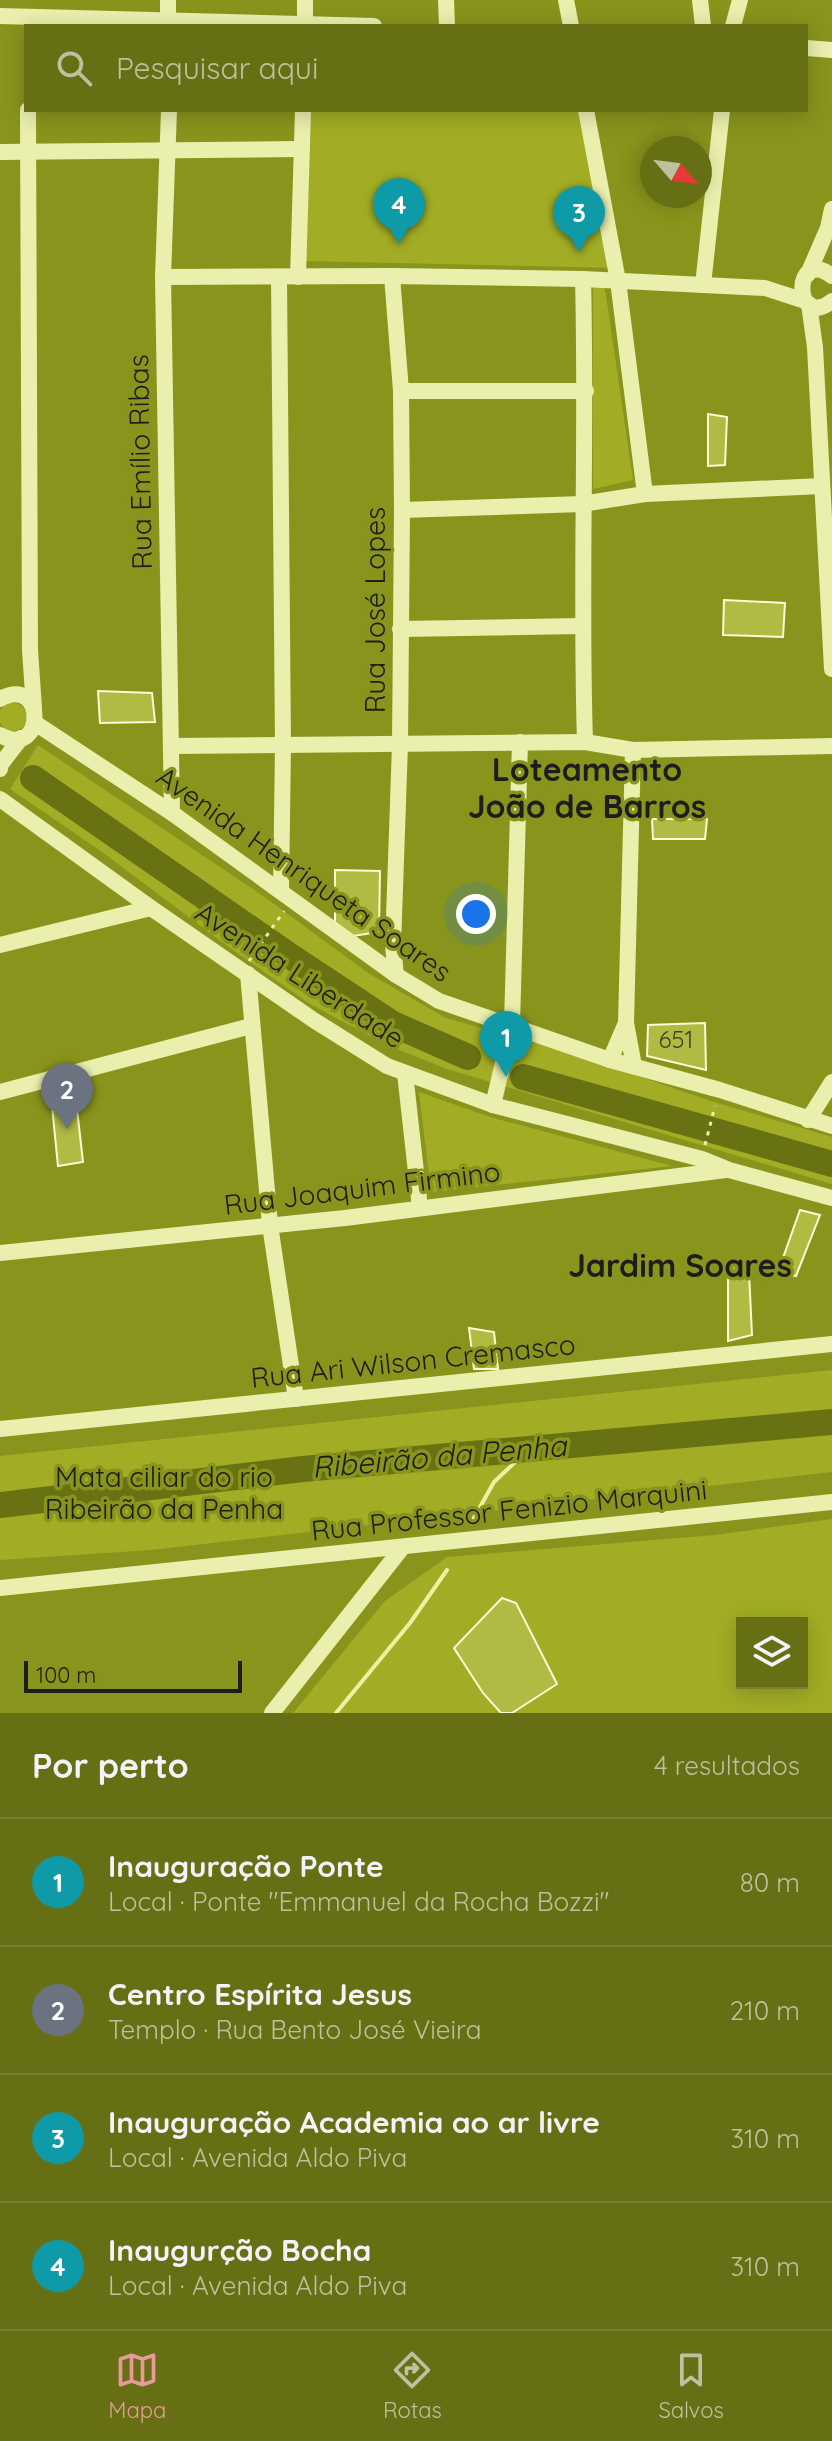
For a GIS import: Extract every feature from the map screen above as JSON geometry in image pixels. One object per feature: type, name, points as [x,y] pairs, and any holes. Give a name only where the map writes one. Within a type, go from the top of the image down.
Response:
[{"type":"street","points":[[168,0],[168,24]]},
{"type":"street","points":[[0,16],[28,14],[168,24],[305,24],[305,0]]},
{"type":"street","points":[[446,0],[447,24]]},
{"type":"street","points":[[566,0],[571,24]]},
{"type":"street","points":[[700,0],[703,24]]},
{"type":"street","points":[[734,24],[740,0]]},
{"type":"street","points":[[808,48],[832,50]]},
{"type":"street","points":[[0,769],[21,738],[32,729],[34,715],[30,650],[28,112]]},
{"type":"street","name":"Rua Emílio Ribas","points":[[169,112],[163,277],[172,813]]},
{"type":"street","points":[[298,277],[303,112]]},
{"type":"street","points":[[586,112],[618,281],[645,494]]},
{"type":"street","points":[[703,285],[722,112]]},
{"type":"street","points":[[0,152],[302,149]]},
{"type":"street","points":[[822,302],[801,290],[828,228],[832,209]]},
{"type":"street","points":[[765,288],[818,270],[830,274],[828,228]]},
{"type":"street","name":"Rua José Lopes","points":[[392,276],[401,391],[402,510],[400,745],[393,946],[396,975]]},
{"type":"street","points":[[163,277],[583,279],[765,288],[822,302]]},
{"type":"street","points":[[279,277],[287,894]]},
{"type":"street","points":[[583,279],[586,391],[581,626],[585,742]]},
{"type":"street","points":[[822,302],[815,347],[822,486],[827,516],[832,669]]},
{"type":"street","points":[[401,391],[586,391]]},
{"type":"street","points":[[402,510],[582,504],[645,494],[822,486]]},
{"type":"street","points":[[400,629],[581,626]]},
{"type":"street","points":[[6,695],[30,650]]},
{"type":"street","name":"Avenida Henriqueta Soares","points":[[6,695],[25,697],[34,715],[396,975],[439,1001],[610,1060],[720,1090],[832,1126]]},
{"type":"street","points":[[0,735],[8,739],[21,738]]},
{"type":"street","points":[[171,746],[520,742],[585,742],[633,750],[832,746]]},
{"type":"street","points":[[493,1105],[512,1024],[520,742]]},
{"type":"street","points":[[633,750],[626,1023],[634,1066]]},
{"type":"street","name":"Avenida Liberdade","points":[[0,799],[151,908],[387,1066],[493,1105],[702,1159],[729,1170],[832,1198]]},
{"type":"street","points":[[0,945],[151,908]]},
{"type":"street","points":[[375,959],[393,946]]},
{"type":"street","points":[[245,972],[270,1225],[296,1399]]},
{"type":"street","points":[[610,1060],[626,1023]]},
{"type":"street","points":[[0,1092],[251,1026]]},
{"type":"street","points":[[405,1073],[420,1208]]},
{"type":"street","points":[[808,1120],[832,1082]]},
{"type":"street","name":"Rua Joaquim Firmino","points":[[0,1253],[420,1208],[729,1170]]},
{"type":"street","name":"Rua Ari Wilson Cremasco","points":[[0,1429],[832,1344]]},
{"type":"street","name":"Rua Professor Fenizio Marquini","points":[[0,1588],[832,1502]]},
{"type":"street","points":[[272,1713],[402,1548]]},
{"type":"path","points":[[245,972],[287,894]]},
{"type":"path","points":[[706,1139],[713,1115]]},
{"type":"green space","points":[[309,112],[582,112],[616,268],[305,261]]},
{"type":"green space","points":[[604,282],[633,480],[593,489],[593,284]]},
{"type":"green space","points":[[13,703],[23,707],[27,717],[23,727],[13,731],[3,727],[-1,717],[3,707]]},
{"type":"green space","points":[[38,745],[266,898],[368,973],[446,1018],[562,1050],[711,1101],[832,1137],[832,1184],[447,1069],[387,1045],[310,1004],[98,849],[10,789]]},
{"type":"green space","points":[[419,1092],[490,1117],[672,1166],[431,1192]]},
{"type":"green space","name":"Mata ciliar do rio Ribeirão da Penha","points":[[832,1370],[832,1472],[151,1550],[0,1560],[0,1456]]},
{"type":"green space","points":[[832,1519],[832,1713],[293,1713],[385,1601],[447,1557],[715,1535]]},
{"type":"building","points":[[708,414],[727,417],[725,465],[708,466]]},
{"type":"building","points":[[724,600],[785,603],[783,637],[723,635]]},
{"type":"building","points":[[98,691],[152,693],[155,722],[100,723]]},
{"type":"building","points":[[652,819],[707,819],[705,839],[653,839]]},
{"type":"building","points":[[335,870],[380,871],[379,932],[353,936],[335,923]]},
{"type":"building","points":[[705,1023],[706,1070],[647,1056],[648,1025]]},
{"type":"building","points":[[75,1091],[83,1162],[58,1166],[51,1096]]},
{"type":"building","points":[[800,1210],[820,1215],[796,1276],[778,1272]]},
{"type":"building","points":[[728,1263],[749,1272],[752,1335],[728,1341]]},
{"type":"building","points":[[469,1328],[494,1332],[498,1369],[474,1369]]},
{"type":"building","points":[[502,1598],[516,1603],[557,1684],[512,1713],[501,1713],[483,1693],[454,1648]]},
{"type":"waterway","points":[[33,778],[393,1024],[468,1057]]},
{"type":"waterway","points":[[523,1077],[832,1164]]},
{"type":"waterway","name":"Ribeirão da Penha","points":[[0,1505],[303,1469],[832,1422]]},
{"type":"waterway","points":[[471,1523],[494,1482],[529,1449]]},
{"type":"waterway","points":[[336,1713],[410,1623],[447,1570]]},
{"type":"place","name":"Inaugurção Bocha","points":[[399,244]]},
{"type":"place","name":"Inauguração Academia ao ar livre","points":[[579,252]]},
{"type":"place","name":"Inauguração Ponte","points":[[506,1077]]},
{"type":"place","name":"Centro Espírita Jesus","points":[[67,1129]]},
{"type":"district","name":"Loteamento João de Barros","points":[[587,788]]},
{"type":"district","name":"Jardim Soares","points":[[680,1266]]}]
